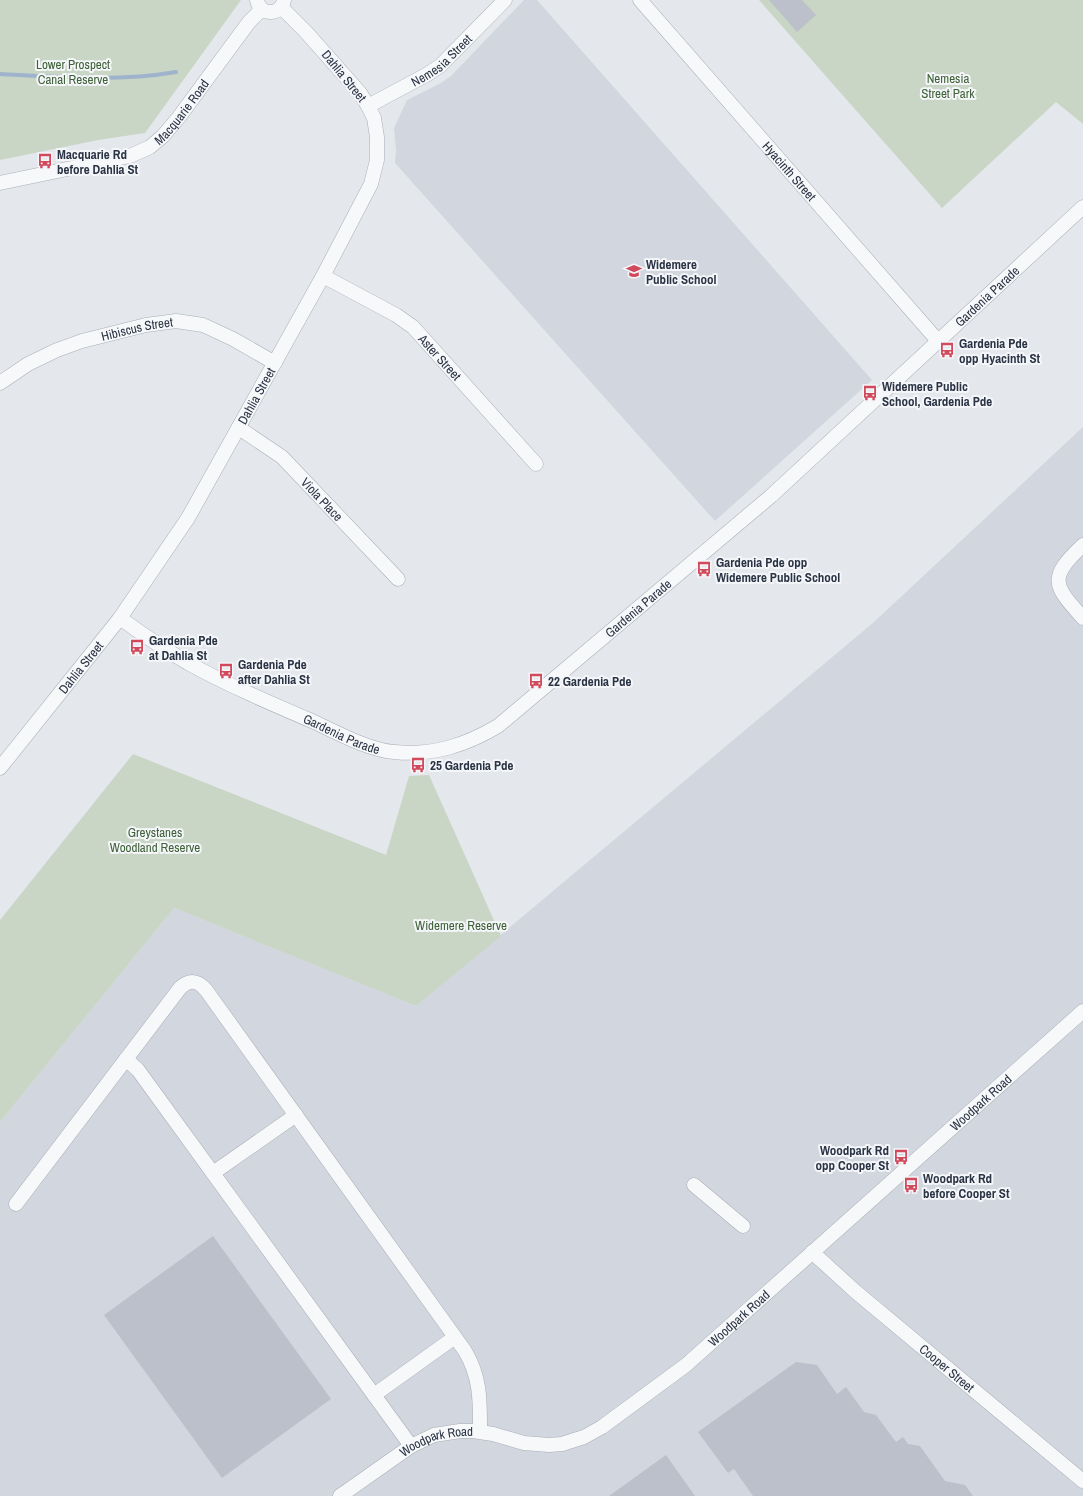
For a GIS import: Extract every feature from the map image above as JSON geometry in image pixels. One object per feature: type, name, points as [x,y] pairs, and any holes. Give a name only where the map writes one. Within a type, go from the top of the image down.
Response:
[{"type":"street","name":"Nemesia Street","points":[[368,106],[440,66],[505,0]]},
{"type":"street","name":"Hyacinth Street","points":[[640,0],[938,341]]},
{"type":"street","name":"Dahlia Street","points":[[0,768],[120,618],[188,518],[323,276],[366,194],[376,168],[378,153],[377,137],[374,118],[368,106],[360,93],[283,4]]},
{"type":"street","points":[[259,5],[265,12],[272,13],[279,10],[283,4]]},
{"type":"street","name":"Macquarie Road","points":[[0,183],[130,156],[150,147],[163,136],[179,116],[249,22],[259,5]]},
{"type":"street","name":"Gardenia Parade","points":[[120,618],[155,643],[188,662],[242,690],[360,743],[393,752],[425,753],[453,747],[478,738],[498,726],[783,486],[1083,207]]},
{"type":"street","name":"Aster Street","points":[[323,276],[396,315],[413,327],[536,464]]},
{"type":"street","name":"Hibiscus Street","points":[[0,383],[28,364],[57,350],[82,341],[146,325],[176,321],[202,325],[233,339],[275,362]]},
{"type":"street","name":"Viola Place","points":[[239,428],[282,457],[398,580]]},
{"type":"street","points":[[1083,545],[1064,565],[1060,572],[1058,582],[1060,591],[1083,618]]},
{"type":"street","points":[[16,1204],[180,988],[186,982],[197,982],[206,990],[455,1337],[471,1362],[479,1391],[480,1432]]},
{"type":"street","name":"Woodpark Road","points":[[340,1496],[411,1446],[434,1435],[460,1431],[480,1432],[524,1443],[549,1445],[562,1444],[593,1432],[686,1365],[1083,1011]]},
{"type":"street","points":[[126,1059],[138,1070],[411,1446]]},
{"type":"street","points":[[213,1173],[296,1115]]},
{"type":"street","points":[[694,1185],[743,1226]]},
{"type":"street","name":"Cooper Street","points":[[812,1252],[856,1292],[1083,1481]]},
{"type":"street","points":[[374,1395],[455,1337]]},
{"type":"shaded area","name":"Widemere Public School","points":[[524,0],[537,0],[872,380],[715,521],[395,163],[396,150],[394,128],[407,100],[441,83],[451,76]]},
{"type":"shaded area","points":[[1083,427],[1083,1496],[0,1496],[0,1122],[174,908],[416,1006],[874,622]]},
{"type":"green space","name":"Lower Prospect Canal Reserve","points":[[0,0],[241,0],[145,133],[98,140],[0,160]]},
{"type":"green space","name":"Nemesia Street Park","points":[[759,0],[1083,0],[1083,124],[1056,102],[942,208]]},
{"type":"green space","name":"Greystanes Woodland Reserve","points":[[133,754],[386,855],[409,776],[429,775],[501,936],[416,1006],[174,908],[0,1122],[0,920]]},
{"type":"building","points":[[769,0],[802,0],[816,15],[797,32]]},
{"type":"building","points":[[213,1236],[331,1399],[222,1478],[104,1315]]},
{"type":"building","points":[[796,1362],[817,1365],[837,1394],[846,1387],[864,1412],[876,1415],[896,1442],[903,1437],[908,1444],[920,1446],[945,1481],[965,1485],[973,1496],[753,1496],[734,1469],[728,1473],[698,1432]]},
{"type":"building","points":[[666,1455],[695,1496],[609,1496]]},
{"type":"waterway","points":[[0,74],[110,78],[176,72]]},
{"type":"place","name":"Macquarie Rd before Dahlia St","points":[[45,161]]},
{"type":"place","name":"Widemere Public School","points":[[634,271]]},
{"type":"place","name":"Gardenia Pde opp Hyacinth St","points":[[947,350]]},
{"type":"place","name":"Widemere Public School, Gardenia Pde","points":[[870,393]]},
{"type":"place","name":"Gardenia Pde opp Widemere Public School","points":[[704,569]]},
{"type":"place","name":"Gardenia Pde at Dahlia St","points":[[137,647]]},
{"type":"place","name":"Gardenia Pde after Dahlia St","points":[[226,671]]},
{"type":"place","name":"22 Gardenia Pde","points":[[536,681]]},
{"type":"place","name":"25 Gardenia Pde","points":[[418,765]]},
{"type":"place","name":"Woodpark Rd opp Cooper St","points":[[901,1157]]},
{"type":"place","name":"Woodpark Rd before Cooper St","points":[[911,1185]]},
{"type":"park label","name":"Widemere Reserve","points":[[461,925]]}]
